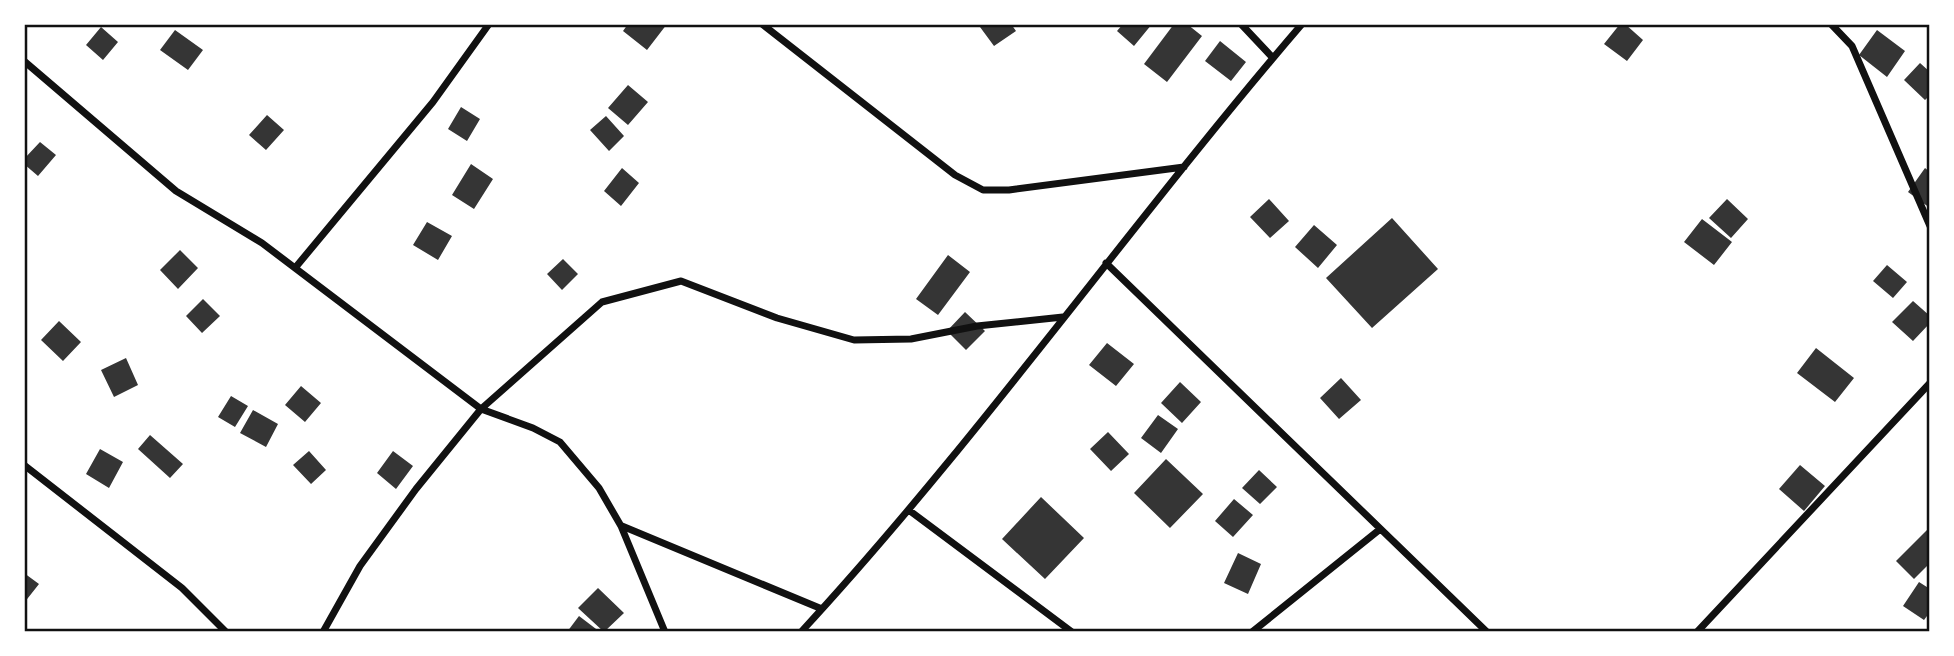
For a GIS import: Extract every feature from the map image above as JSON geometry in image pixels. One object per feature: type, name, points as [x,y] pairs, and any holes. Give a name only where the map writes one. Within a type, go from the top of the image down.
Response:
[{"type":"street","points":[[295,268],[433,102],[489,24]]},
{"type":"street","points":[[762,24],[955,175],[983,190],[1009,190],[1184,167]]},
{"type":"street","points":[[1241,24],[1273,58]]},
{"type":"street","points":[[801,632],[910,511],[1106,263],[1302,24]]},
{"type":"street","points":[[1831,24],[1852,46],[1930,226]]},
{"type":"street","points":[[24,61],[176,191],[262,243],[481,409],[533,428],[560,442],[599,488],[621,526],[665,632]]},
{"type":"street","points":[[1106,263],[1378,530],[1487,632]]},
{"type":"street","points":[[323,632],[360,566],[416,489],[481,409],[602,302],[681,281],[777,318],[854,340],[911,339],[977,326],[1063,317]]},
{"type":"street","points":[[1697,632],[1930,383]]},
{"type":"street","points":[[24,465],[182,588],[226,632]]},
{"type":"street","points":[[910,511],[1072,632]]},
{"type":"street","points":[[621,526],[822,609]]},
{"type":"street","points":[[1252,632],[1378,530]]},
{"type":"building","points":[[628,24],[667,24],[647,50],[623,31]]},
{"type":"building","points":[[984,24],[1011,24],[1016,31],[994,46],[980,27]]},
{"type":"building","points":[[1123,24],[1152,24],[1134,46],[1117,31]]},
{"type":"building","points":[[1174,24],[1187,24],[1202,36],[1167,82],[1144,64]]},
{"type":"building","points":[[1620,24],[1625,24],[1643,40],[1627,61],[1604,44]]},
{"type":"building","points":[[101,27],[118,42],[103,60],[86,45]]},
{"type":"building","points":[[175,30],[203,50],[188,70],[160,50]]},
{"type":"building","points":[[1877,30],[1905,51],[1887,77],[1859,55]]},
{"type":"building","points":[[1220,41],[1246,62],[1231,81],[1205,61]]},
{"type":"building","points":[[1920,63],[1930,72],[1930,95],[1925,100],[1904,80]]},
{"type":"building","points":[[628,85],[648,102],[628,125],[608,108]]},
{"type":"building","points":[[461,107],[480,119],[467,141],[448,129]]},
{"type":"building","points":[[267,115],[284,130],[266,150],[249,135]]},
{"type":"building","points":[[606,116],[624,136],[609,151],[590,130]]},
{"type":"building","points":[[40,142],[56,155],[38,176],[24,164],[24,159]]},
{"type":"building","points":[[471,164],[493,179],[474,209],[452,195]]},
{"type":"building","points":[[622,168],[639,183],[621,206],[604,191]]},
{"type":"building","points":[[1925,168],[1930,172],[1930,208],[1908,192]]},
{"type":"building","points":[[1269,199],[1289,221],[1270,238],[1250,217]]},
{"type":"building","points":[[1727,199],[1748,219],[1731,238],[1709,218]]},
{"type":"building","points":[[1392,218],[1438,269],[1372,328],[1326,278]]},
{"type":"building","points":[[1702,219],[1732,242],[1714,265],[1684,242]]},
{"type":"building","points":[[427,222],[452,236],[438,260],[413,245]]},
{"type":"building","points":[[1314,225],[1337,245],[1318,268],[1295,247]]},
{"type":"building","points":[[180,250],[198,268],[178,289],[160,270]]},
{"type":"building","points":[[948,255],[970,272],[938,315],[916,299]]},
{"type":"building","points":[[563,259],[578,274],[562,290],[547,274]]},
{"type":"building","points":[[1887,265],[1907,282],[1893,298],[1873,281]]},
{"type":"building","points":[[203,299],[220,316],[202,333],[186,316]]},
{"type":"building","points":[[1913,301],[1930,316],[1930,323],[1913,341],[1892,322]]},
{"type":"building","points":[[965,312],[985,331],[966,350],[947,331]]},
{"type":"building","points":[[59,321],[81,342],[63,361],[41,340]]},
{"type":"building","points":[[1107,343],[1134,364],[1116,386],[1089,365]]},
{"type":"building","points":[[1816,348],[1854,378],[1835,402],[1797,373]]},
{"type":"building","points":[[126,358],[138,385],[114,397],[101,370]]},
{"type":"building","points":[[1341,378],[1361,400],[1339,419],[1320,398]]},
{"type":"building","points":[[1180,382],[1201,402],[1182,423],[1161,403]]},
{"type":"building","points":[[301,386],[321,403],[305,422],[285,405]]},
{"type":"building","points":[[231,396],[248,406],[235,427],[218,417]]},
{"type":"building","points":[[253,410],[278,424],[266,447],[240,433]]},
{"type":"building","points":[[1158,415],[1178,429],[1161,453],[1141,438]]},
{"type":"building","points":[[1108,432],[1129,454],[1111,471],[1090,449]]},
{"type":"building","points":[[150,435],[183,464],[170,478],[138,449]]},
{"type":"building","points":[[100,449],[123,462],[109,488],[86,474]]},
{"type":"building","points":[[309,451],[326,470],[311,484],[293,465]]},
{"type":"building","points":[[393,451],[413,466],[396,489],[377,473]]},
{"type":"building","points":[[1166,459],[1203,494],[1170,528],[1134,493]]},
{"type":"building","points":[[1800,465],[1825,486],[1804,511],[1779,489]]},
{"type":"building","points":[[1259,470],[1277,487],[1260,504],[1242,488]]},
{"type":"building","points":[[1041,497],[1084,538],[1045,579],[1002,539]]},
{"type":"building","points":[[1234,499],[1253,515],[1233,537],[1215,521]]},
{"type":"building","points":[[1930,527],[1930,563],[1914,579],[1896,561]]},
{"type":"building","points":[[1238,553],[1261,564],[1248,594],[1224,583]]},
{"type":"building","points":[[24,573],[39,584],[24,603]]},
{"type":"building","points":[[1919,582],[1930,589],[1930,612],[1924,620],[1903,606]]},
{"type":"building","points":[[598,588],[624,613],[604,632],[578,608]]},
{"type":"building","points":[[579,616],[600,632],[567,632]]}]
